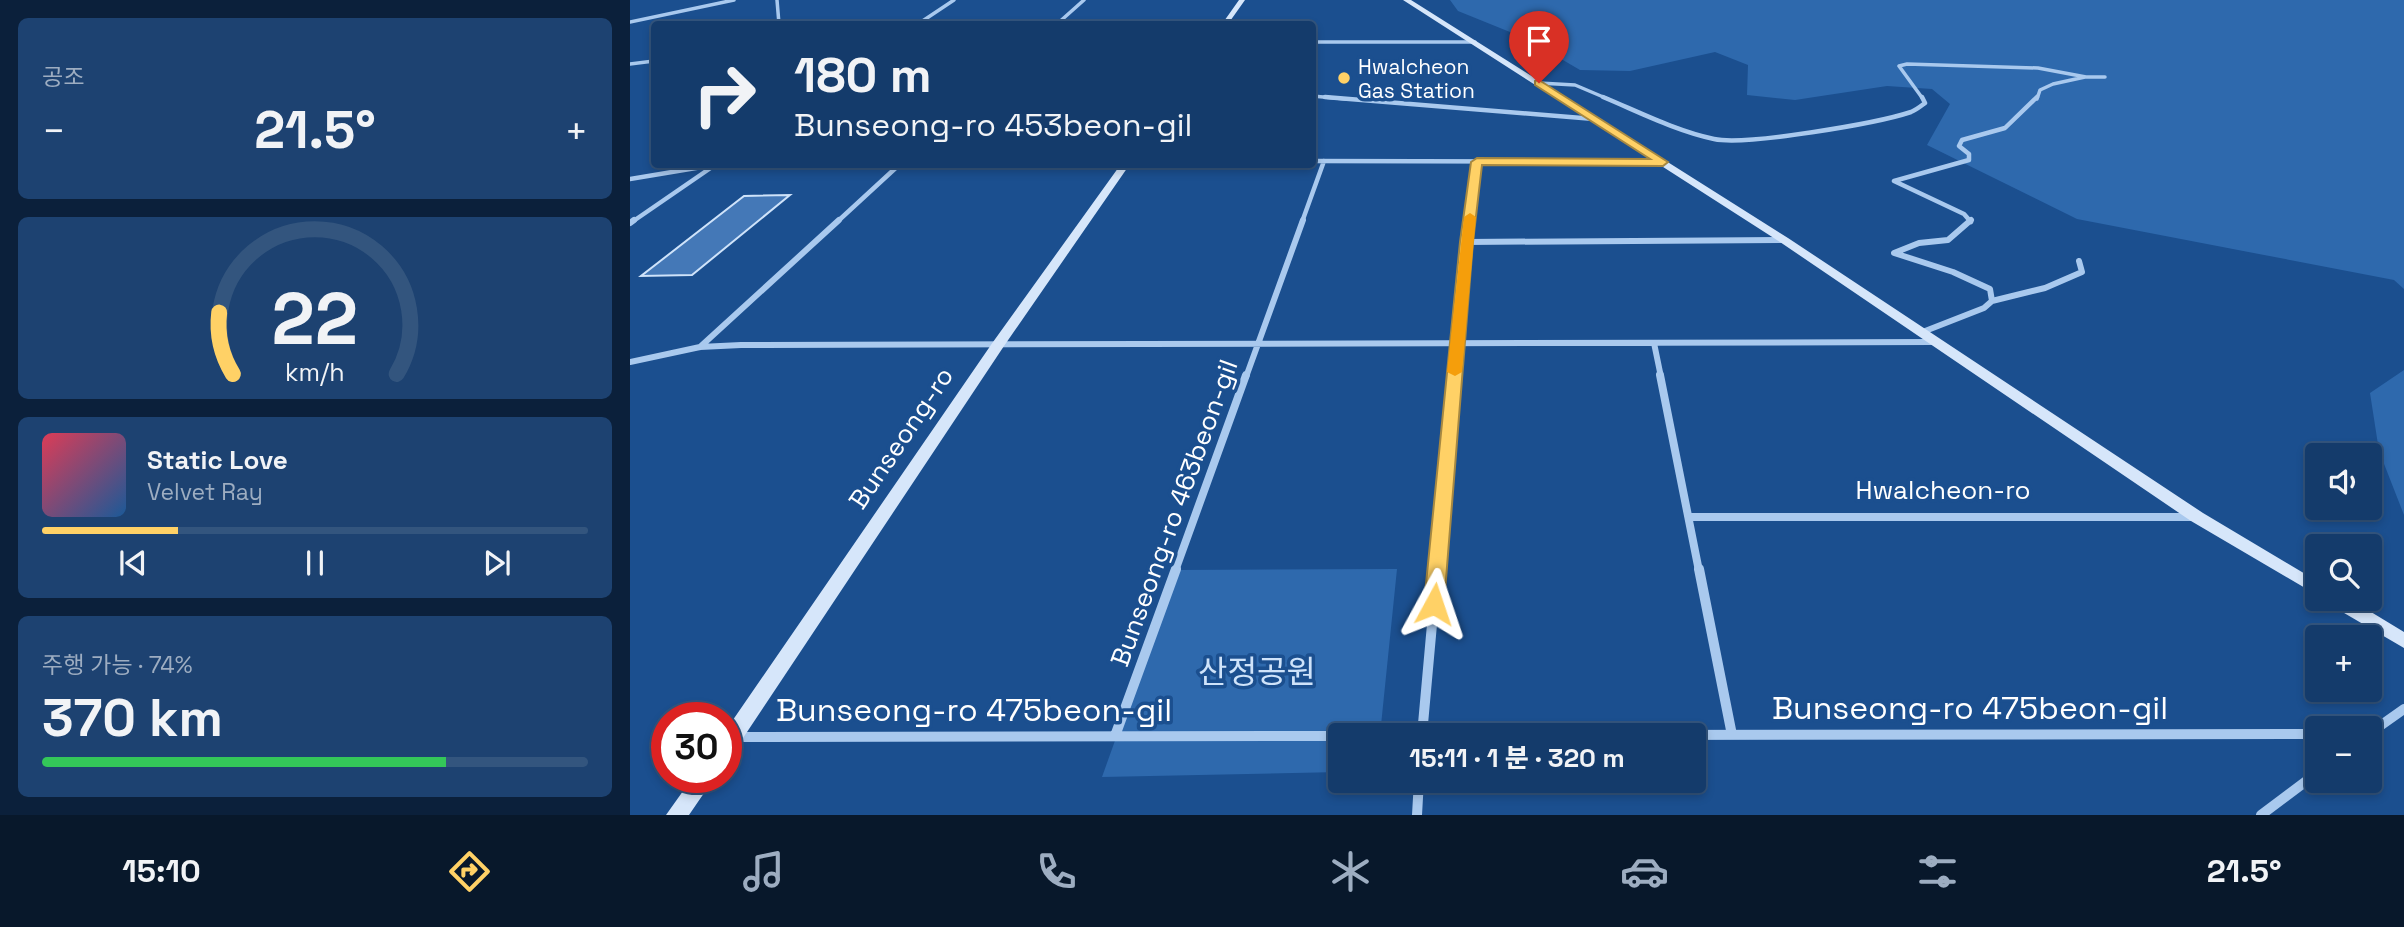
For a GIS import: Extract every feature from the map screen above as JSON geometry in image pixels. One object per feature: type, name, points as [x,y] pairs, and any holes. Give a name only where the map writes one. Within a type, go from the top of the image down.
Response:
[{"type":"street","points":[[630,22],[734,0]]},
{"type":"street","points":[[777,0],[779,21]]},
{"type":"street","points":[[922,21],[954,0]]},
{"type":"street","points":[[1060,21],[1084,0]]},
{"type":"street","points":[[1227,21],[1242,0]]},
{"type":"street","points":[[1406,0],[1784,240],[2197,517],[2305,582]]},
{"type":"street","points":[[1316,43],[1475,42]]},
{"type":"street","points":[[630,64],[651,61]]},
{"type":"street","points":[[1539,83],[1575,85],[1667,124],[1715,139],[1737,141],[1839,126],[1914,111],[1925,103],[1922,93],[1901,74],[1899,66],[1907,64],[2038,68],[2086,77],[2105,77]]},
{"type":"street","points":[[1992,301],[1990,289],[1953,272],[1894,253],[1919,243],[1948,240],[1972,221],[1964,214],[1894,181],[1969,160],[1969,154],[1959,146],[1962,140],[2005,128],[2036,101],[2040,90],[2053,84],[2086,77]]},
{"type":"street","points":[[1316,96],[1594,119]]},
{"type":"street","points":[[1316,161],[1663,162]]},
{"type":"street","points":[[1258,344],[1324,161]]},
{"type":"street","points":[[1423,723],[1466,242],[1477,162]]},
{"type":"street","points":[[630,179],[697,168]]},
{"type":"street","points":[[630,223],[711,168]]},
{"type":"street","points":[[700,347],[896,168]]},
{"type":"street","name":"Bunseong-ro","points":[[742,724],[998,345],[1123,168]]},
{"type":"street","points":[[1466,242],[1784,240]]},
{"type":"street","points":[[1920,333],[1984,308],[1992,301],[2045,288],[2081,272],[2079,261]]},
{"type":"street","name":"Bunseong-ro 463beon-gil","points":[[630,362],[700,347],[1933,342]]},
{"type":"street","points":[[1654,343],[1732,735]]},
{"type":"street","name":"Bunseong-ro 463beon-gil","points":[[1115,736],[1258,344]]},
{"type":"street","name":"Hwalcheon-ro","points":[[1689,517],[2197,517]]},
{"type":"street","points":[[2354,611],[2404,641]]},
{"type":"street","points":[[2382,725],[2404,709]]},
{"type":"street","name":"Bunseong-ro 475beon-gil","points":[[1706,735],[2305,734]]},
{"type":"street","name":"Bunseong-ro 475beon-gil","points":[[742,742],[1115,736],[1328,736]]},
{"type":"street","points":[[2261,815],[2305,782]]},
{"type":"street","points":[[677,815],[693,793]]},
{"type":"street","points":[[1417,815],[1418,793]]},
{"type":"green space","points":[[1450,0],[2404,0],[2404,289],[2394,280],[2077,219],[1927,145],[1950,104],[1932,89],[1887,86],[1795,100],[1747,95],[1748,65],[1715,52],[1630,71],[1580,70],[1527,39],[1458,11]]},
{"type":"green space","points":[[2404,370],[2404,515],[2382,459],[2382,443],[2378,443],[2370,393]]},
{"type":"green space","name":"산정공원","points":[[1397,569],[1381,723],[1328,723],[1328,772],[1102,777],[1176,570]]},
{"type":"building","points":[[790,195],[692,275],[641,276],[744,196]]},
{"type":"slow traffic","points":[[1455,372],[1470,217]]},
{"type":"place","name":"Hwalcheon Gas Station","points":[[1344,78]]},
{"type":"route","points":[[1434,604],[1466,242],[1477,162],[1663,162],[1539,83]]}]
